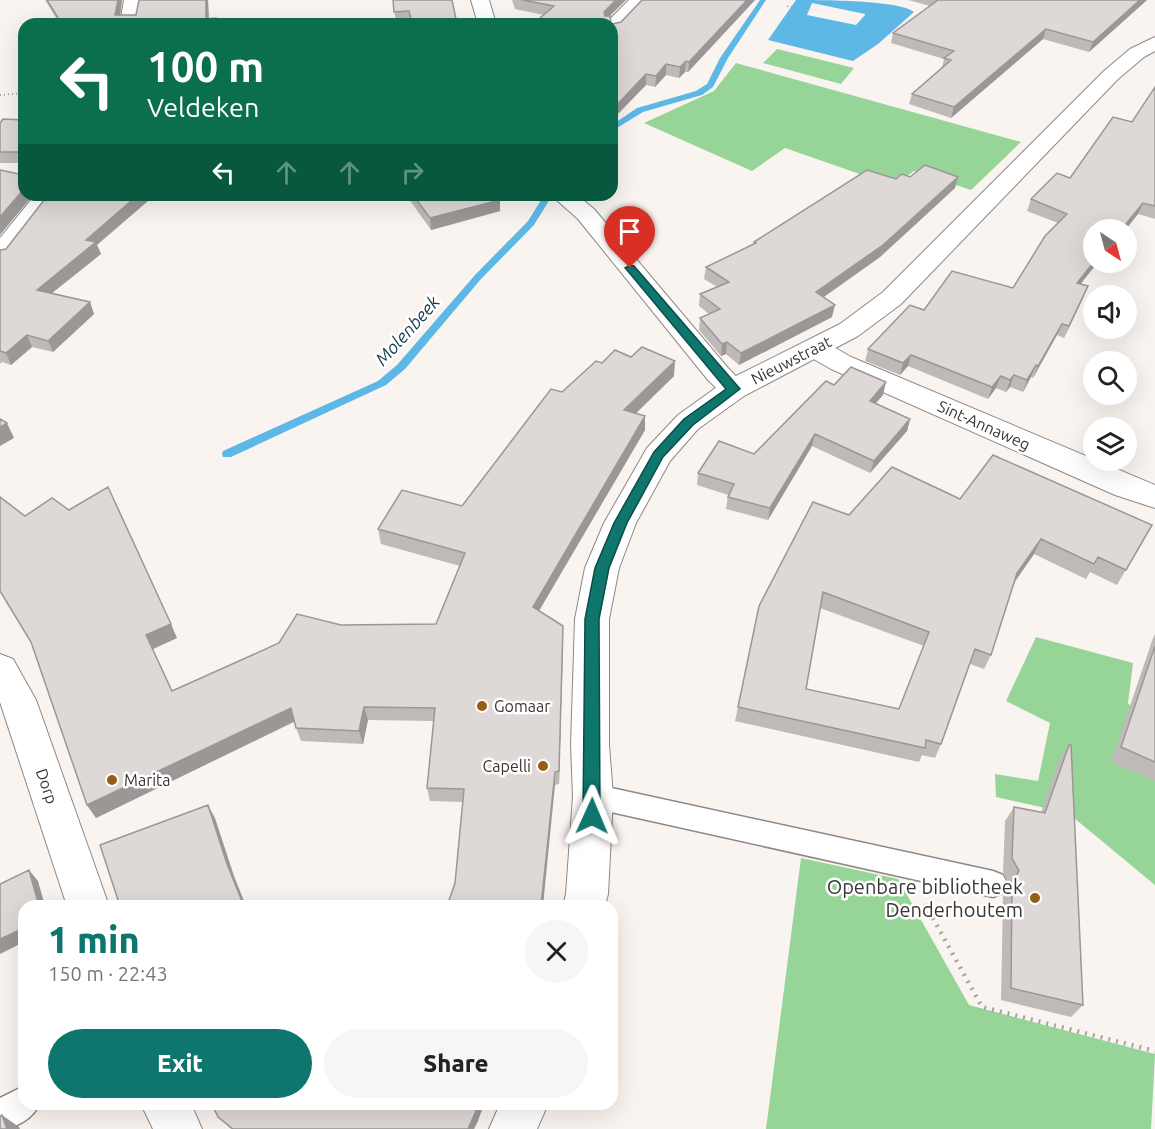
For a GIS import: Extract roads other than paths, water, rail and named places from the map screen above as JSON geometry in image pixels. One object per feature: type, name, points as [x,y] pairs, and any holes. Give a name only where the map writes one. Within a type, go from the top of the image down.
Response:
[{"type":"street","points":[[130,18],[133,0]]},
{"type":"street","points":[[480,0],[485,18]]},
{"type":"street","points":[[618,21],[639,0]]},
{"type":"street","name":"Nieuwstraat","points":[[586,900],[593,796],[590,745],[592,619],[602,568],[620,523],[658,455],[688,422],[734,389],[849,330],[892,298],[1111,75],[1137,53],[1155,43]]},
{"type":"street","points":[[0,254],[42,201]]},
{"type":"street","points":[[570,201],[586,214],[718,374],[734,389]]},
{"type":"street","name":"Sint-Annaweg","points":[[815,348],[842,363],[994,430],[1126,487],[1155,497]]},
{"type":"street","name":"Dorp","points":[[0,669],[18,700],[86,900]]},
{"type":"street","points":[[168,1110],[178,1129]]},
{"type":"street","points":[[513,1129],[521,1110]]},
{"type":"lane","points":[[593,796],[993,884]]},
{"type":"lane","points":[[0,1116],[18,1106]]},
{"type":"water","points":[[796,0],[877,3],[906,8],[914,12],[878,44],[853,61],[768,40]],"holes":[[[812,3],[865,14],[856,25],[807,15]]]},
{"type":"waterway","name":"Molenbeek","points":[[618,125],[640,110],[699,93],[710,85],[724,58],[763,0]]},
{"type":"waterway","name":"Molenbeek","points":[[227,454],[382,383],[401,367],[478,277],[531,223],[545,201]]},
{"type":"place","name":"Gomaar","points":[[482,706]]},
{"type":"place","name":"Capelli","points":[[543,766]]},
{"type":"place","name":"Marita","points":[[112,780]]},
{"type":"place","name":"Openbare bibliotheek Denderhoutem","points":[[1035,898]]}]
